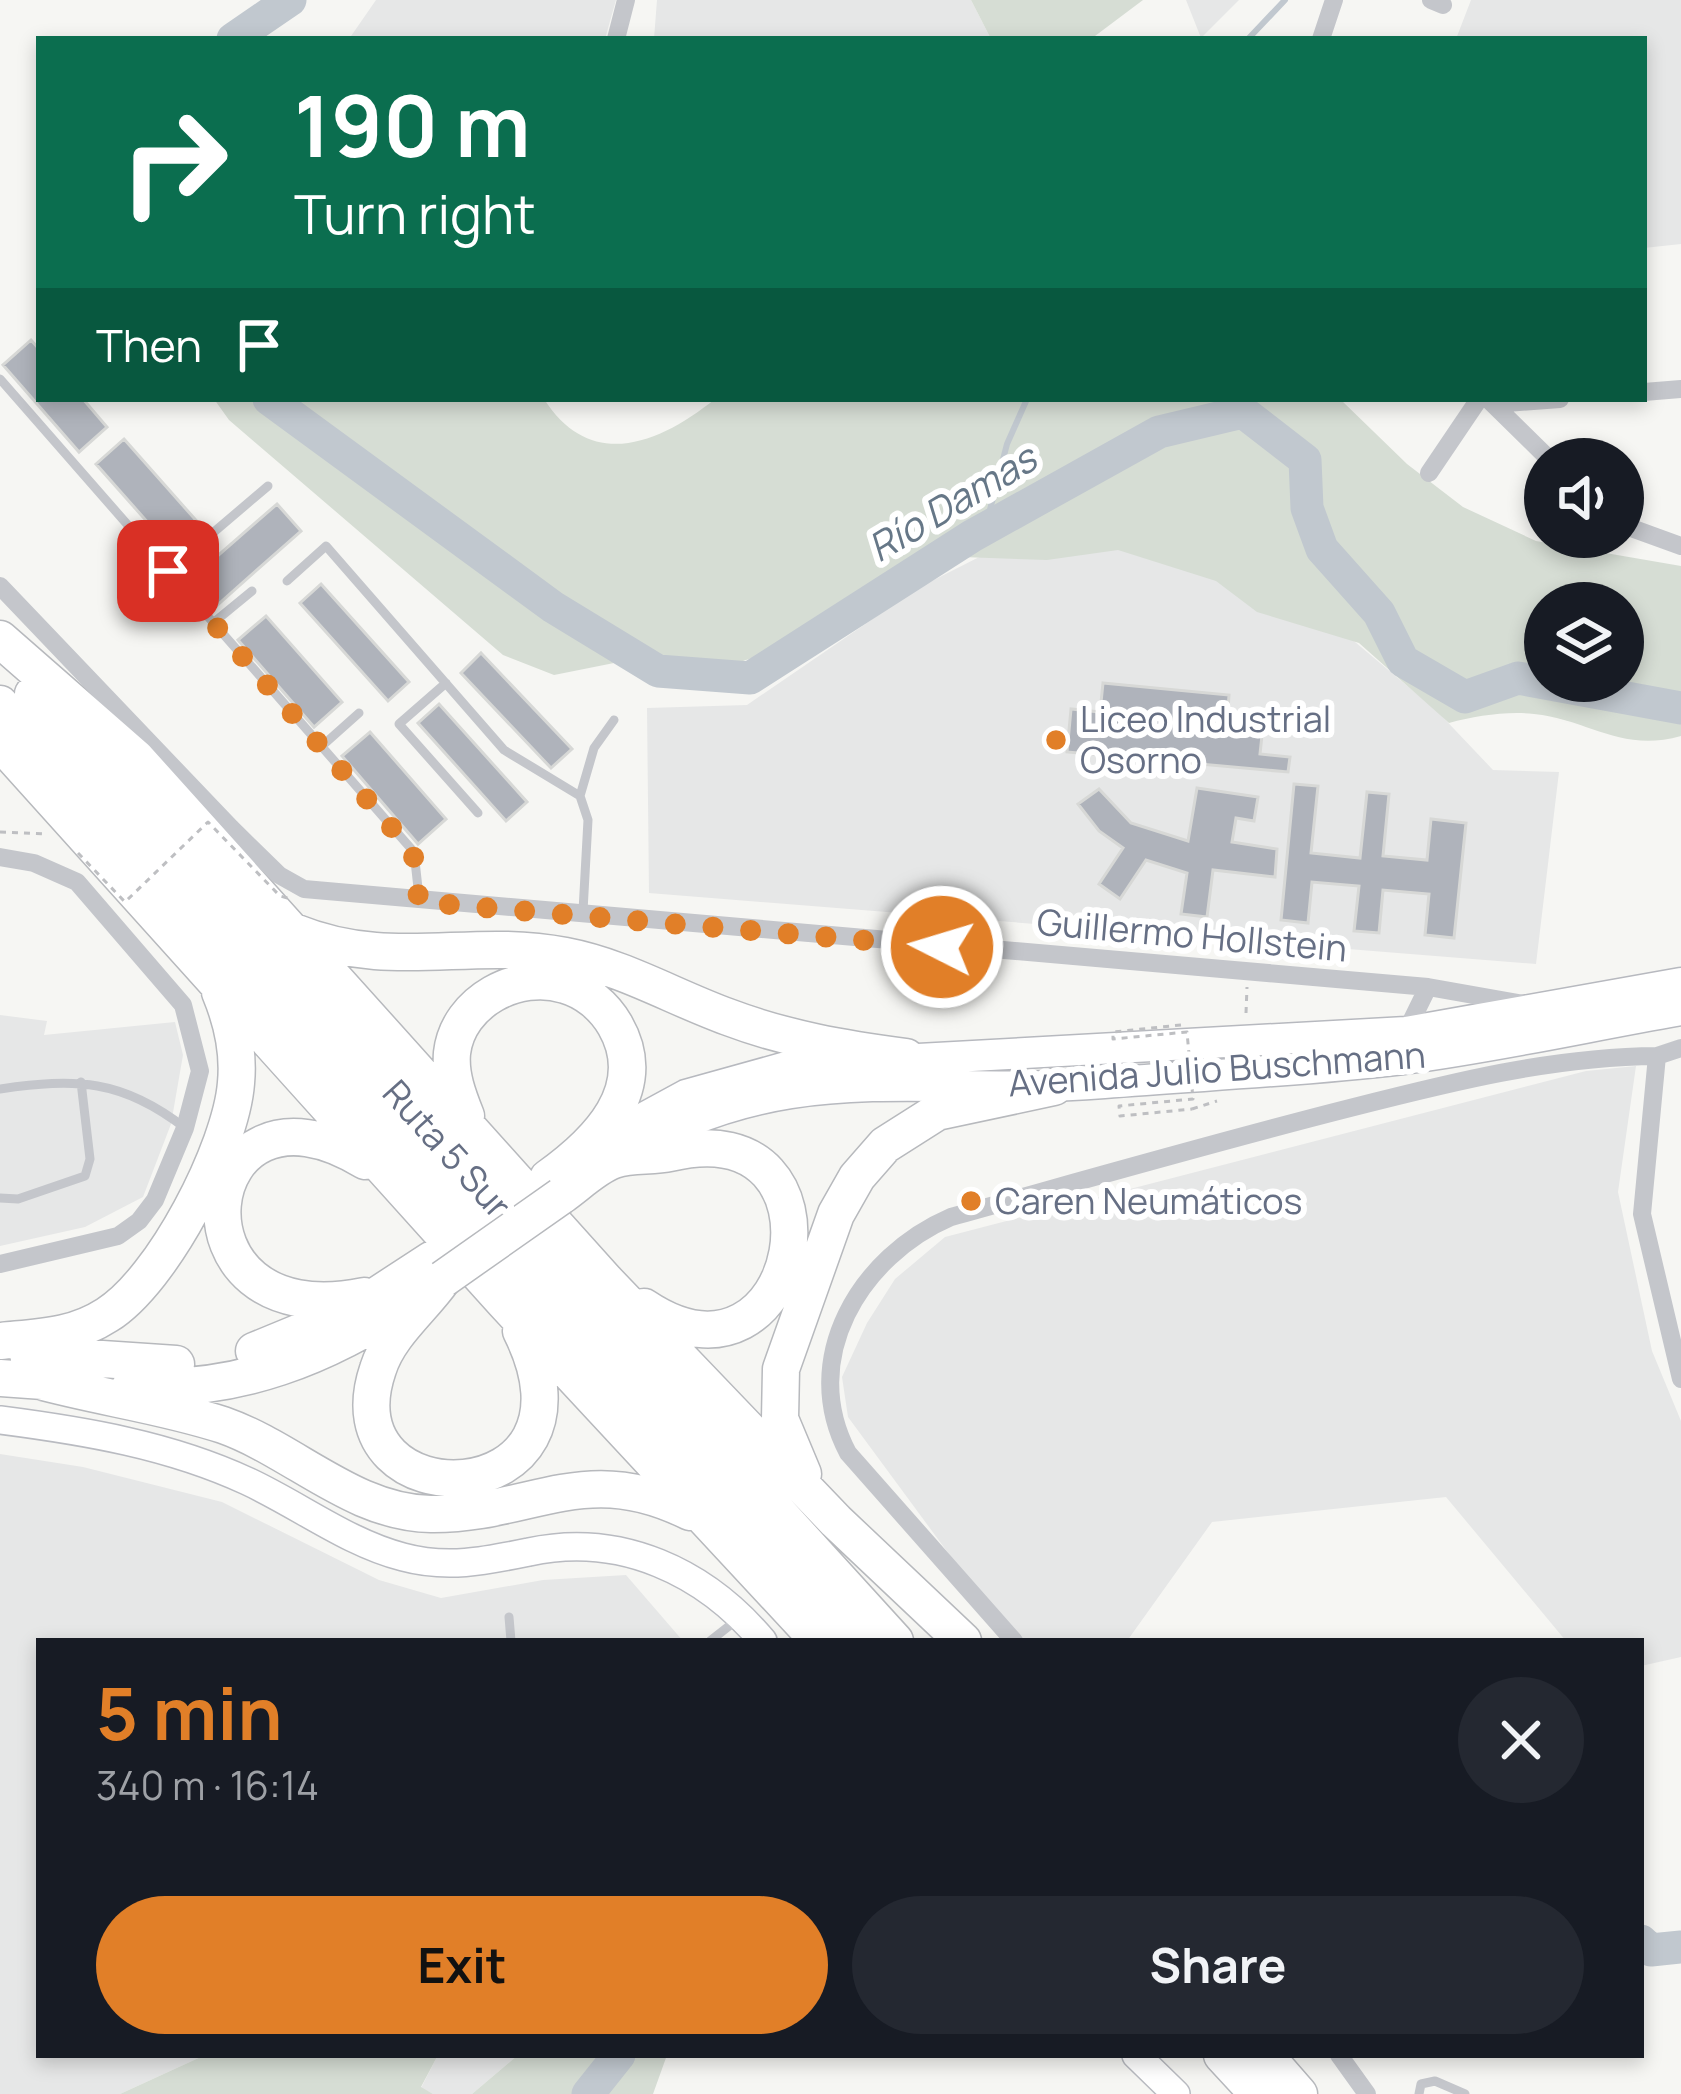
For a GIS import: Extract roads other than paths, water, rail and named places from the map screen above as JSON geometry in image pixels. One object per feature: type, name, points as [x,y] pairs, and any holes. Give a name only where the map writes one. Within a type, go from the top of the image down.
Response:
[{"type":"highway","points":[[0,639],[136,758],[291,915],[482,1144],[606,1281],[836,1521],[960,1638]]},
{"type":"highway","name":"Ruta 5 Sur","points":[[0,658],[892,1638]]},
{"type":"highway","name":"Ruta 5 Sur","points":[[0,704],[849,1638]]},
{"type":"highway","points":[[0,742],[504,1302],[816,1638]]},
{"type":"highway","points":[[291,915],[340,948],[386,956],[507,950],[564,956],[619,970],[760,1028],[906,1057]]},
{"type":"highway","points":[[0,1341],[57,1336],[96,1322],[127,1301],[161,1258],[233,1104],[235,1039],[214,978]]},
{"type":"highway","points":[[482,1144],[455,1084],[455,1041],[469,1014],[492,994],[520,983],[550,981],[578,990],[601,1006],[617,1028],[626,1055],[626,1083],[597,1158],[705,1146],[734,1152],[759,1167],[778,1189],[790,1216],[792,1245],[776,1289],[754,1311],[726,1325],[681,1325],[606,1281]]},
{"type":"highway","points":[[836,1521],[792,1455],[778,1400],[785,1353],[836,1214],[870,1160],[918,1121],[956,1105],[1054,1087]]},
{"type":"highway","points":[[391,1288],[339,1300],[275,1292],[236,1262],[218,1213],[223,1186],[241,1158],[289,1136],[327,1141],[396,1183]]},
{"type":"highway","name":"Avenida Julio Buschmann","points":[[437,1269],[597,1158]]},
{"type":"highway","points":[[437,1269],[390,1344],[374,1383],[374,1411],[383,1440],[421,1476],[449,1481],[488,1474],[519,1451],[533,1429],[539,1403],[537,1372],[504,1302]]},
{"type":"highway","points":[[0,1353],[147,1364],[208,1361],[282,1343],[437,1269]]},
{"type":"highway","points":[[18,1379],[176,1388],[262,1375],[336,1346],[437,1269]]},
{"type":"highway","points":[[18,1379],[223,1425],[391,1508],[451,1513],[599,1487],[655,1497],[711,1526]]},
{"type":"highway","points":[[1225,2058],[1258,2094]]},
{"type":"highway","points":[[1268,2058],[1300,2094]]},
{"type":"main road","name":"Avenida Julio Buschmann","points":[[597,1158],[637,1118],[720,1083],[826,1060],[1406,1032],[1681,983]]},
{"type":"main road","name":"Avenida Julio Buschmann","points":[[597,1158],[706,1113],[805,1087],[872,1083],[1054,1087],[1405,1059],[1681,1010]]},
{"type":"street","points":[[617,36],[626,0]]},
{"type":"street","points":[[1322,36],[1334,0]]},
{"type":"street","points":[[1647,392],[1681,389]]},
{"type":"street","points":[[1429,472],[1486,402]]},
{"type":"street","points":[[1488,402],[1527,438]]},
{"type":"street","points":[[1644,533],[1681,546]]},
{"type":"street","name":"Guillermo Hollstein","points":[[0,586],[279,875],[304,889],[582,917],[1428,986],[1549,1009]]},
{"type":"street","points":[[0,1264],[130,1229],[155,1200],[185,1128],[200,1071],[183,1005],[77,882],[2,855]]},
{"type":"street","points":[[1406,1032],[1428,986]]},
{"type":"street","points":[[1011,1638],[848,1453],[835,1423],[829,1375],[834,1344],[857,1296],[898,1247],[951,1217],[1433,1087],[1586,1057],[1657,1056],[1681,1048]]},
{"type":"street","points":[[1657,1056],[1642,1214],[1681,1379]]},
{"type":"street","points":[[0,1420],[98,1434],[186,1457],[402,1557],[464,1564],[549,1548],[617,1551],[681,1571],[739,1612],[761,1638]]},
{"type":"street","points":[[1139,2058],[1176,2094]]},
{"type":"street","points":[[1341,2058],[1367,2094]]},
{"type":"lane","points":[[0,379],[413,852],[419,902]]},
{"type":"lane","points":[[168,571],[268,485]]},
{"type":"lane","points":[[287,581],[326,546],[504,750],[580,796]]},
{"type":"lane","points":[[213,623],[252,590]]},
{"type":"lane","points":[[446,683],[399,724],[478,813]]},
{"type":"lane","points":[[322,746],[359,713]]},
{"type":"lane","points":[[582,917],[588,820],[580,796],[594,748],[614,720]]},
{"type":"lane","points":[[0,1089],[81,1082],[135,1097],[185,1128]]},
{"type":"lane","points":[[0,1198],[18,1199],[85,1176],[91,1159],[81,1082]]},
{"type":"lane","points":[[713,1638],[739,1612]]},
{"type":"lane","points":[[509,1618],[511,1638]]},
{"type":"lane","points":[[1419,2094],[1421,2084],[1435,2081],[1465,2094]]},
{"type":"waterway","name":"Río Damas","points":[[237,36],[290,0]]},
{"type":"waterway","points":[[1251,36],[1285,0]]},
{"type":"waterway","name":"Río Damas","points":[[273,402],[553,607],[658,671],[750,678],[972,536],[1159,432],[1243,412],[1305,460],[1307,508],[1322,549],[1379,613],[1403,661],[1465,697],[1518,678],[1681,708]]},
{"type":"waterway","points":[[985,529],[1007,444],[1026,402]]},
{"type":"waterway","points":[[1644,1944],[1651,1950],[1681,1947]]},
{"type":"waterway","points":[[588,2094],[617,2058]]},
{"type":"place","name":"Liceo Industrial Osorno","points":[[1056,740]]},
{"type":"place","name":"Caren Neumáticos","points":[[971,1201]]}]
